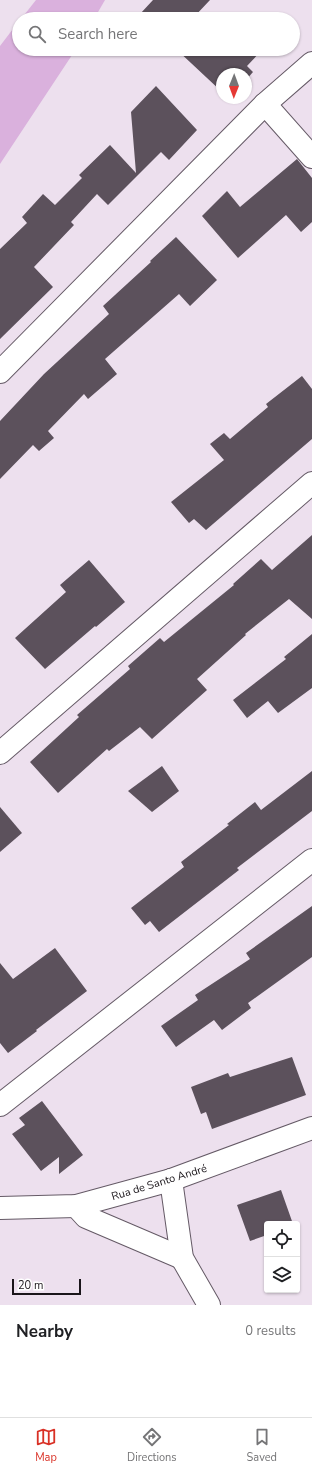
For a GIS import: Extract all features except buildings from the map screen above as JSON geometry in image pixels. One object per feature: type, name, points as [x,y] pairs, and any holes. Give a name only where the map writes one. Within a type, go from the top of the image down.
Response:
[{"type":"street","points":[[0,372],[265,104],[312,63]]},
{"type":"street","points":[[265,104],[312,157]]},
{"type":"street","points":[[0,753],[312,483]]},
{"type":"street","points":[[0,1105],[312,860]]},
{"type":"street","name":"Rua de Santo André","points":[[0,1208],[76,1206],[171,1180],[312,1128]]},
{"type":"street","points":[[171,1180],[182,1258],[209,1305]]},
{"type":"street","points":[[76,1206],[86,1217],[182,1258]]},
{"type":"shaded area","points":[[36,0],[105,0],[98,12],[27,12]]},
{"type":"shaded area","points":[[12,30],[12,56],[71,56],[0,164],[0,46]]}]
